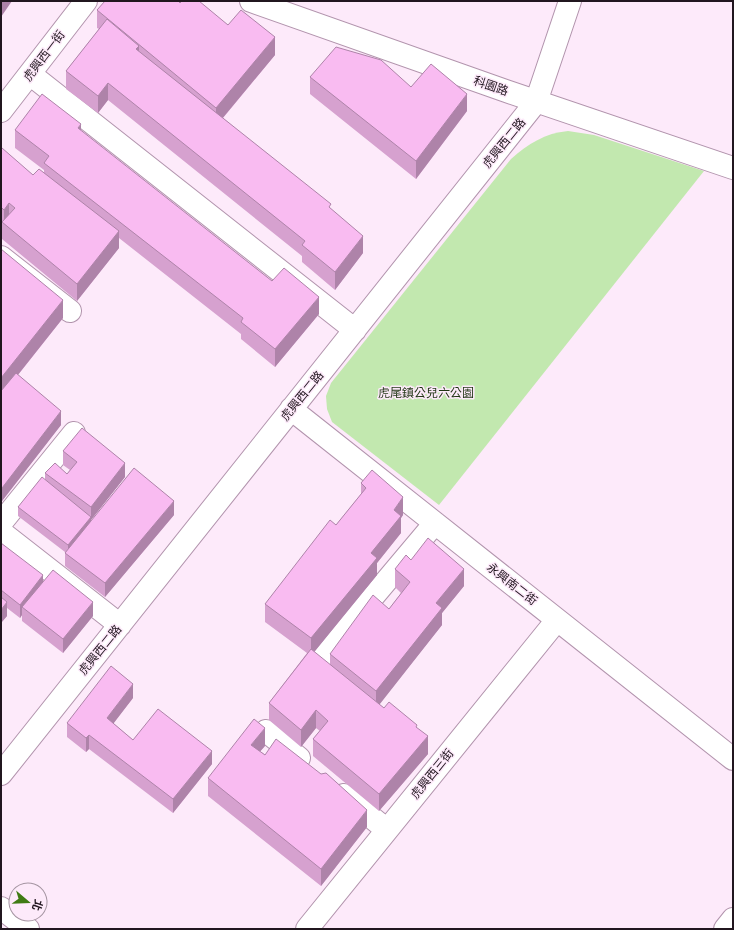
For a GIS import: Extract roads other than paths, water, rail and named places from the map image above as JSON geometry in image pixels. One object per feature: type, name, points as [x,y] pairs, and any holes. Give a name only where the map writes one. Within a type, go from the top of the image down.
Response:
[{"type":"street","name":"虎興西一街","points":[[1,111],[86,1]]},
{"type":"street","name":"科園路","points":[[251,1],[536,102],[733,168]]},
{"type":"street","name":"虎興西二路","points":[[1,774],[536,102],[570,1]]},
{"type":"street","points":[[30,74],[355,330]]},
{"type":"street","points":[[1,257],[70,311]]},
{"type":"street","name":"永興南二街","points":[[291,409],[733,759]]},
{"type":"street","points":[[1,523],[74,433]]},
{"type":"street","points":[[324,655],[435,523]]},
{"type":"street","points":[[1,532],[120,625]]},
{"type":"street","name":"虎興西三街","points":[[306,929],[557,620]]},
{"type":"street","points":[[266,731],[387,830]]},
{"type":"street","points":[[1,908],[28,929]]},
{"type":"street","points":[[725,929],[733,919]]},
{"type":"park label","name":"虎尾鎮公兒六公園","points":[[426,393]]}]
